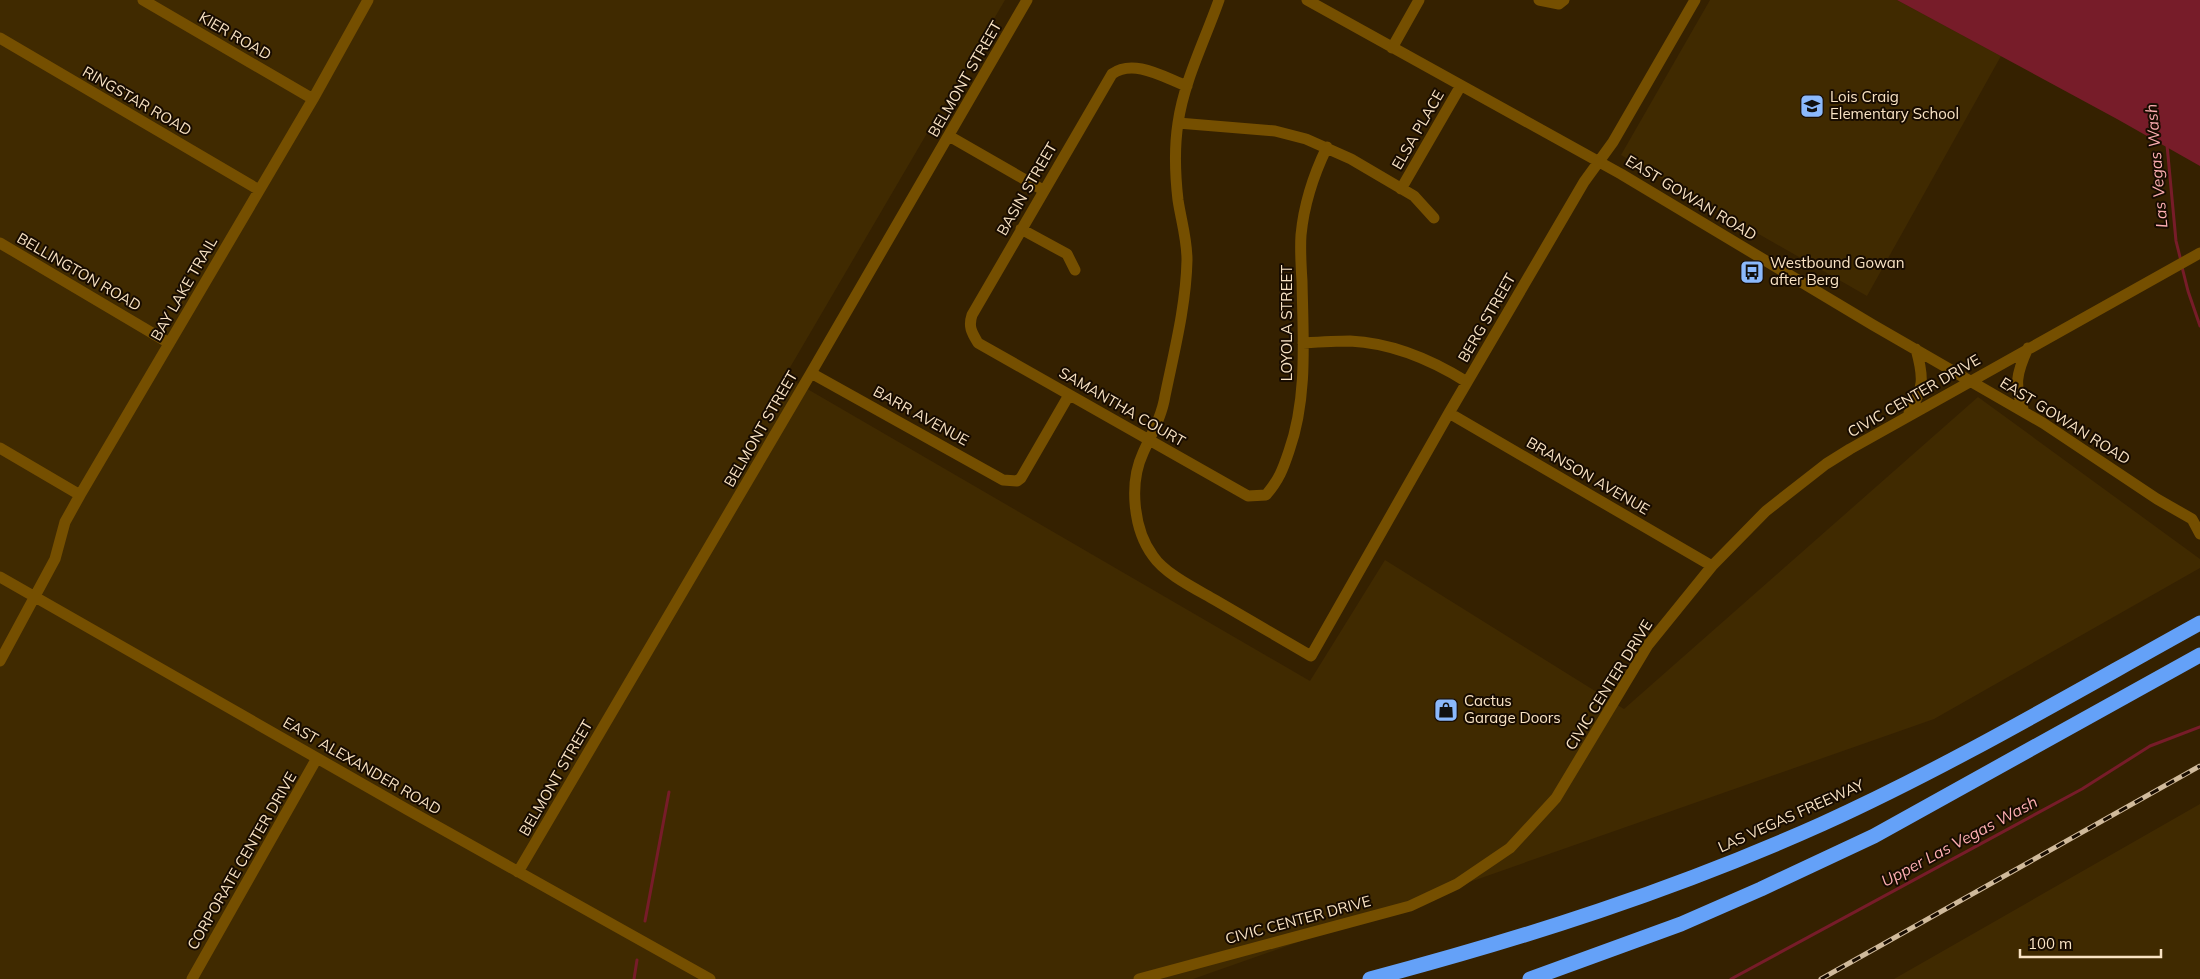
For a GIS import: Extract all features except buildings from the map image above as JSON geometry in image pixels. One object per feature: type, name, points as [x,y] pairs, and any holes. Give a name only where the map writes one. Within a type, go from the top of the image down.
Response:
[{"type":"highway","name":"LAS VEGAS FREEWAY","points":[[1370,979],[1487,948],[1604,911],[1738,860],[1823,824],[1960,756],[2200,623]]},
{"type":"highway","points":[[1530,979],[1681,924],[1761,890],[1874,836],[2200,656]]},
{"type":"street","name":"KIER ROAD","points":[[143,0],[313,99]]},
{"type":"street","name":"BAY LAKE TRAIL","points":[[0,661],[55,559],[65,522],[80,495],[313,99],[368,0]]},
{"type":"street","name":"BELMONT STREET","points":[[518,872],[1027,0]]},
{"type":"street","points":[[1149,440],[1164,403],[1184,300],[1187,260],[1186,240],[1178,200],[1174,159],[1178,123],[1187,86],[1219,0]]},
{"type":"street","name":"EAST GOWAN ROAD","points":[[1307,0],[1460,87],[1599,162],[1971,380],[2192,519],[2200,534]]},
{"type":"street","points":[[1392,48],[1419,0]]},
{"type":"street","points":[[1539,0],[1562,2]]},
{"type":"street","name":"BERG STREET","points":[[1149,440],[1142,454],[1138,471],[1135,501],[1140,529],[1153,557],[1170,572],[1196,589],[1311,656],[1449,413],[1584,182],[1613,142],[1695,0]]},
{"type":"street","name":"RINGSTAR ROAD","points":[[0,38],[259,190]]},
{"type":"street","name":"BASIN STREET","points":[[970,330],[969,322],[972,315],[1112,74],[1120,68],[1136,67],[1187,86]]},
{"type":"street","name":"ELSA PLACE","points":[[1401,189],[1460,87]]},
{"type":"street","points":[[1178,123],[1275,131],[1306,139],[1351,159],[1414,196],[1434,218]]},
{"type":"street","points":[[949,136],[1044,190]]},
{"type":"street","name":"LOYOLA STREET","points":[[1266,495],[1278,482],[1297,428],[1302,394],[1301,237],[1305,204],[1312,176],[1326,147]]},
{"type":"street","points":[[1021,228],[1066,254],[1075,270]]},
{"type":"street","name":"BELLINGTON ROAD","points":[[0,243],[169,342]]},
{"type":"street","name":"CIVIC CENTER DRIVE","points":[[1139,979],[1410,906],[1457,884],[1510,848],[1556,798],[1648,645],[1712,566],[1766,511],[1826,464],[1908,415],[2200,253]]},
{"type":"street","name":"SAMANTHA COURT","points":[[970,330],[978,343],[1248,496],[1266,495]]},
{"type":"street","points":[[1303,343],[1351,341],[1398,349],[1445,368],[1467,382]]},
{"type":"street","points":[[2024,412],[2016,383],[2028,348]]},
{"type":"street","points":[[1908,415],[1922,391],[1923,380],[1916,349]]},
{"type":"street","name":"BARR AVENUE","points":[[811,373],[1004,480],[1017,481],[1021,478],[1069,394]]},
{"type":"street","name":"BRANSON AVENUE","points":[[1449,413],[1712,566]]},
{"type":"street","points":[[0,448],[80,495]]},
{"type":"street","name":"EAST ALEXANDER ROAD","points":[[0,577],[710,979]]},
{"type":"street","name":"CORPORATE CENTER DRIVE","points":[[192,979],[317,758]]},
{"type":"shaded area","points":[[0,0],[1005,0],[785,376],[1310,681],[1385,560],[1624,709],[1978,397],[2200,559],[2200,568],[1934,719],[1193,979],[0,979]]},
{"type":"shaded area","name":"Lois Craig Elementary School","points":[[1710,0],[1897,0],[2001,56],[1867,296],[1621,155]]},
{"type":"shaded area","points":[[1897,0],[2200,0],[2200,166],[2117,119]]},
{"type":"shaded area","points":[[2200,804],[2200,979],[1894,979]]},
{"type":"waterway","name":"Las Vegas Wash","points":[[2167,145],[2176,241],[2181,261]]},
{"type":"waterway","name":"Las Vegas Wash","points":[[2182,267],[2200,326]]},
{"type":"waterway","name":"Upper Las Vegas Wash","points":[[1731,979],[2082,789],[2150,746],[2200,727]]},
{"type":"waterway","name":"Las Vegas Wash","points":[[645,921],[669,792]]},
{"type":"waterway","name":"Las Vegas Wash","points":[[634,979],[637,960]]},
{"type":"railway","points":[[1821,979],[2200,766]]},
{"type":"place","name":"Lois Craig Elementary School","points":[[1812,106]]},
{"type":"place","name":"Westbound Gowan after Berg","points":[[1752,272]]},
{"type":"place","name":"Cactus Garage Doors","points":[[1446,710]]}]
